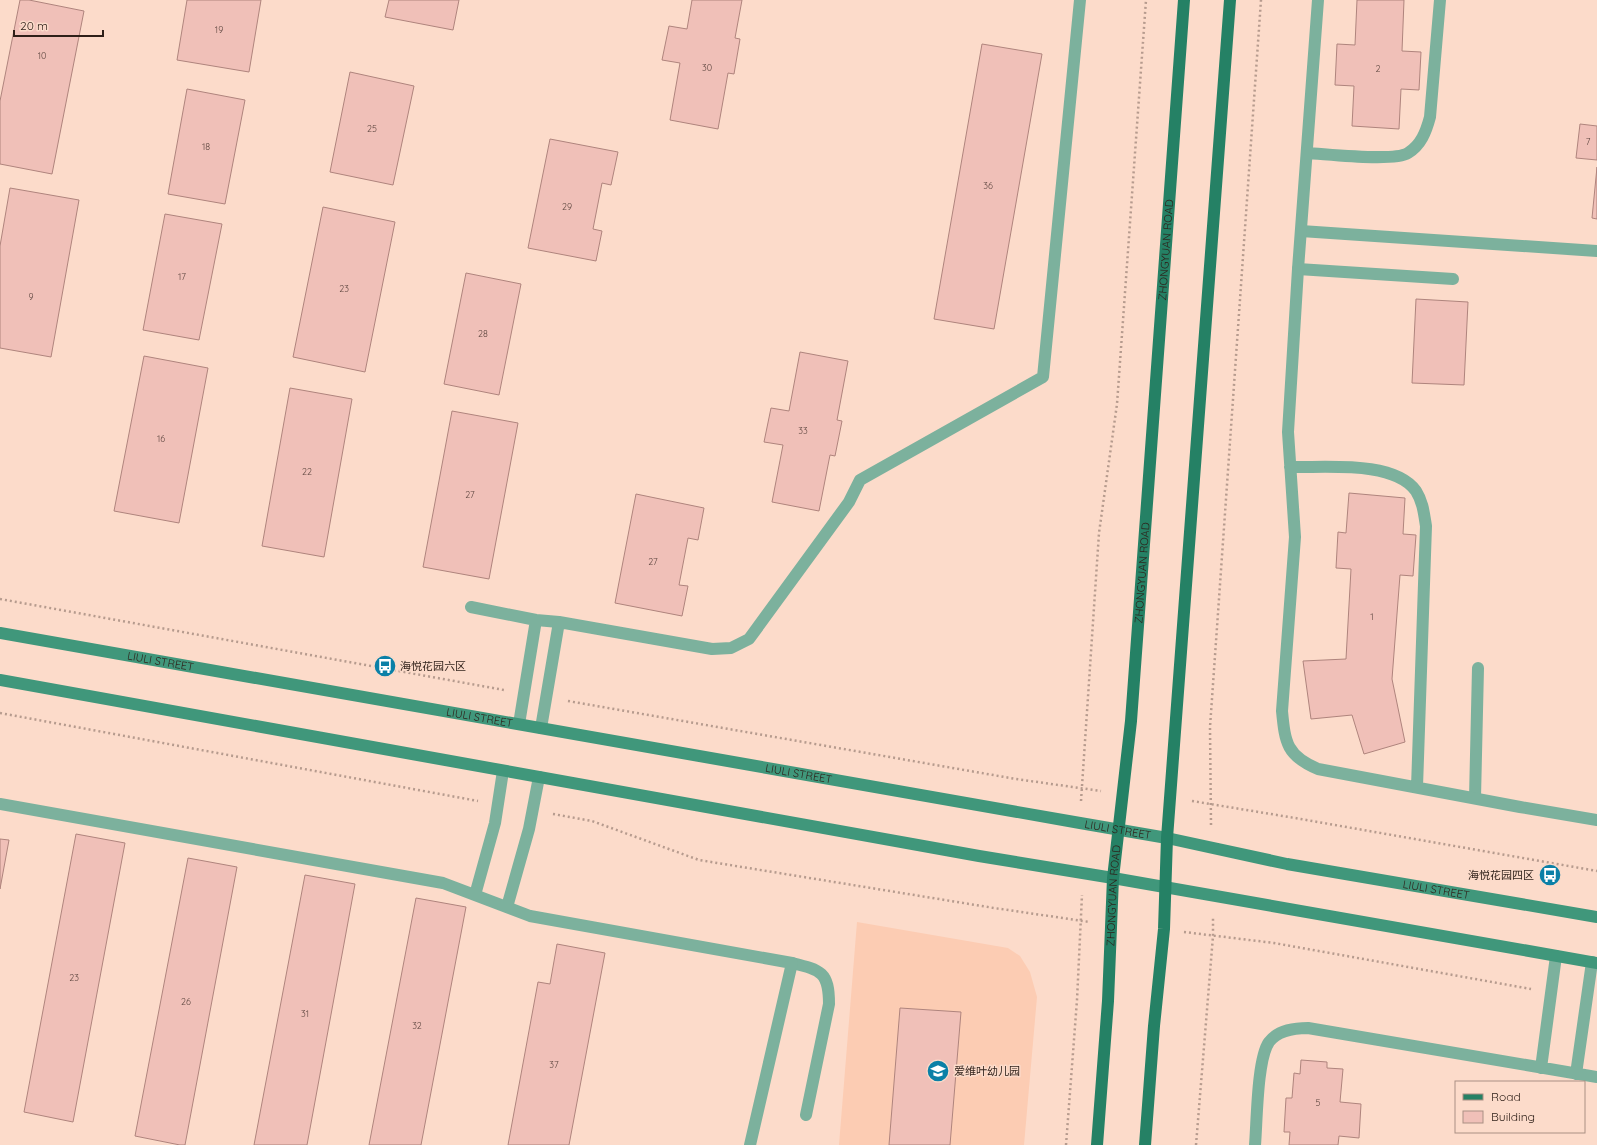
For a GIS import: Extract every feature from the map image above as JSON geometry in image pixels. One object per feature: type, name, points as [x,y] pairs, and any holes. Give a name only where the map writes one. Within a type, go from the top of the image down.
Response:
[{"type":"main road","name":"ZHONGYUAN ROAD","points":[[1097,1145],[1108,1001],[1113,878],[1133,702],[1184,0]]},
{"type":"main road","points":[[1145,1145],[1154,1026],[1164,929],[1167,838],[1230,0]]},
{"type":"main road","name":"LIULI STREET","points":[[0,633],[1167,838],[1288,864],[1597,917]]},
{"type":"main road","points":[[0,680],[503,771],[1594,963]]},
{"type":"street","points":[[471,607],[536,620],[559,622],[712,648],[731,648],[749,639],[849,502],[860,480],[1043,378],[1080,0]]},
{"type":"street","points":[[1318,0],[1300,232],[1288,432],[1295,537],[1282,711],[1284,734],[1291,750],[1303,762],[1318,769],[1597,820]]},
{"type":"street","points":[[1307,153],[1391,157],[1407,154],[1416,147],[1425,134],[1430,117],[1440,0]]},
{"type":"street","points":[[1300,232],[1597,251]]},
{"type":"street","points":[[1298,269],[1453,279]]},
{"type":"street","points":[[1290,467],[1371,469],[1388,472],[1406,480],[1416,492],[1423,505],[1426,526],[1417,787]]},
{"type":"street","points":[[519,724],[536,620]]},
{"type":"street","points":[[541,728],[559,622]]},
{"type":"street","points":[[1475,798],[1478,668]]},
{"type":"street","points":[[475,895],[495,823],[503,771]]},
{"type":"street","points":[[507,907],[530,829],[539,777]]},
{"type":"street","points":[[0,804],[443,883],[530,916],[811,967],[822,973],[829,986],[829,1004],[806,1115]]},
{"type":"street","points":[[1541,1068],[1556,956]]},
{"type":"street","points":[[750,1145],[792,963]]},
{"type":"street","points":[[1576,1074],[1594,963]]},
{"type":"street","points":[[1255,1145],[1262,1058],[1270,1042],[1282,1032],[1293,1028],[1308,1028],[1597,1077]]},
{"type":"path","points":[[1080,823],[1099,533],[1117,404],[1146,0]]},
{"type":"path","points":[[1212,847],[1210,727],[1261,0]]},
{"type":"path","points":[[0,599],[524,693]]},
{"type":"path","points":[[546,698],[1008,778],[1123,793]]},
{"type":"path","points":[[0,713],[498,804]]},
{"type":"path","points":[[1171,798],[1295,818],[1597,871]]},
{"type":"path","points":[[533,811],[592,821],[699,860],[1080,921],[1111,924]]},
{"type":"path","points":[[1066,1145],[1083,873]]},
{"type":"path","points":[[1196,1145],[1213,936],[1213,896]]},
{"type":"path","points":[[1164,929],[1274,943],[1551,993]]},
{"type":"shaded area","name":"爱维叶幼儿园","points":[[857,922],[1008,948],[1020,956],[1030,972],[1037,997],[1024,1145],[839,1145]]},
{"type":"building","points":[[20,0],[29,0],[84,11],[52,174],[0,164],[0,101]]},
{"type":"building","points":[[187,0],[261,0],[249,72],[177,60]]},
{"type":"building","points":[[389,0],[459,0],[453,30],[385,17]]},
{"type":"building","points":[[692,0],[742,0],[735,38],[740,39],[734,74],[728,73],[718,129],[670,120],[680,63],[662,60],[669,26],[687,29]]},
{"type":"building","points":[[1357,0],[1404,0],[1402,51],[1421,52],[1419,90],[1401,89],[1399,129],[1352,126],[1354,86],[1335,85],[1337,44],[1355,45]]},
{"type":"building","points":[[982,44],[1042,54],[994,329],[934,319]]},
{"type":"building","points":[[350,72],[414,86],[393,185],[330,172]]},
{"type":"building","points":[[187,89],[245,100],[225,204],[168,194]]},
{"type":"building","points":[[1580,124],[1597,126],[1597,160],[1576,158]]},
{"type":"building","points":[[550,139],[618,152],[611,185],[602,183],[593,229],[602,231],[596,261],[528,248]]},
{"type":"building","points":[[1597,167],[1597,219],[1592,218]]},
{"type":"building","points":[[10,188],[79,200],[51,357],[0,348],[0,246]]},
{"type":"building","points":[[323,207],[395,222],[365,372],[293,357]]},
{"type":"building","points":[[165,214],[222,224],[199,340],[143,330]]},
{"type":"building","points":[[466,273],[521,284],[499,395],[444,384]]},
{"type":"building","points":[[1416,299],[1468,302],[1464,385],[1412,383]]},
{"type":"building","points":[[800,352],[848,361],[837,420],[842,421],[835,456],[830,455],[819,511],[772,502],[783,445],[764,442],[771,408],[789,411]]},
{"type":"building","points":[[144,356],[208,368],[179,523],[114,511]]},
{"type":"building","points":[[290,388],[352,399],[324,557],[262,546]]},
{"type":"building","points":[[452,411],[518,423],[489,579],[423,567]]},
{"type":"building","points":[[1349,493],[1405,498],[1403,534],[1416,535],[1413,576],[1400,575],[1392,679],[1405,742],[1364,754],[1352,715],[1311,719],[1303,661],[1346,659],[1351,569],[1336,568],[1338,532],[1346,533]]},
{"type":"building","points":[[636,494],[704,508],[698,540],[688,538],[679,585],[688,586],[682,616],[615,603]]},
{"type":"building","points":[[76,834],[125,843],[73,1122],[24,1112]]},
{"type":"building","points":[[0,839],[9,840],[0,889]]},
{"type":"building","points":[[188,858],[237,867],[185,1145],[180,1145],[135,1136]]},
{"type":"building","points":[[305,875],[355,884],[307,1145],[254,1145]]},
{"type":"building","points":[[416,898],[466,907],[421,1145],[369,1145]]},
{"type":"building","points":[[557,944],[605,953],[569,1145],[508,1145],[538,982],[550,984]]},
{"type":"building","points":[[900,1008],[961,1012],[950,1145],[889,1145]]},
{"type":"building","points":[[1301,1060],[1327,1062],[1327,1068],[1343,1069],[1340,1102],[1361,1104],[1359,1138],[1339,1136],[1338,1145],[1289,1145],[1290,1132],[1284,1132],[1286,1098],[1292,1098],[1294,1073],[1300,1074]]},
{"type":"place","name":"海悦花园六区","points":[[385,666]]},
{"type":"place","name":"海悦花园四区","points":[[1550,875]]},
{"type":"place","name":"爱维叶幼儿园","points":[[938,1071]]}]
